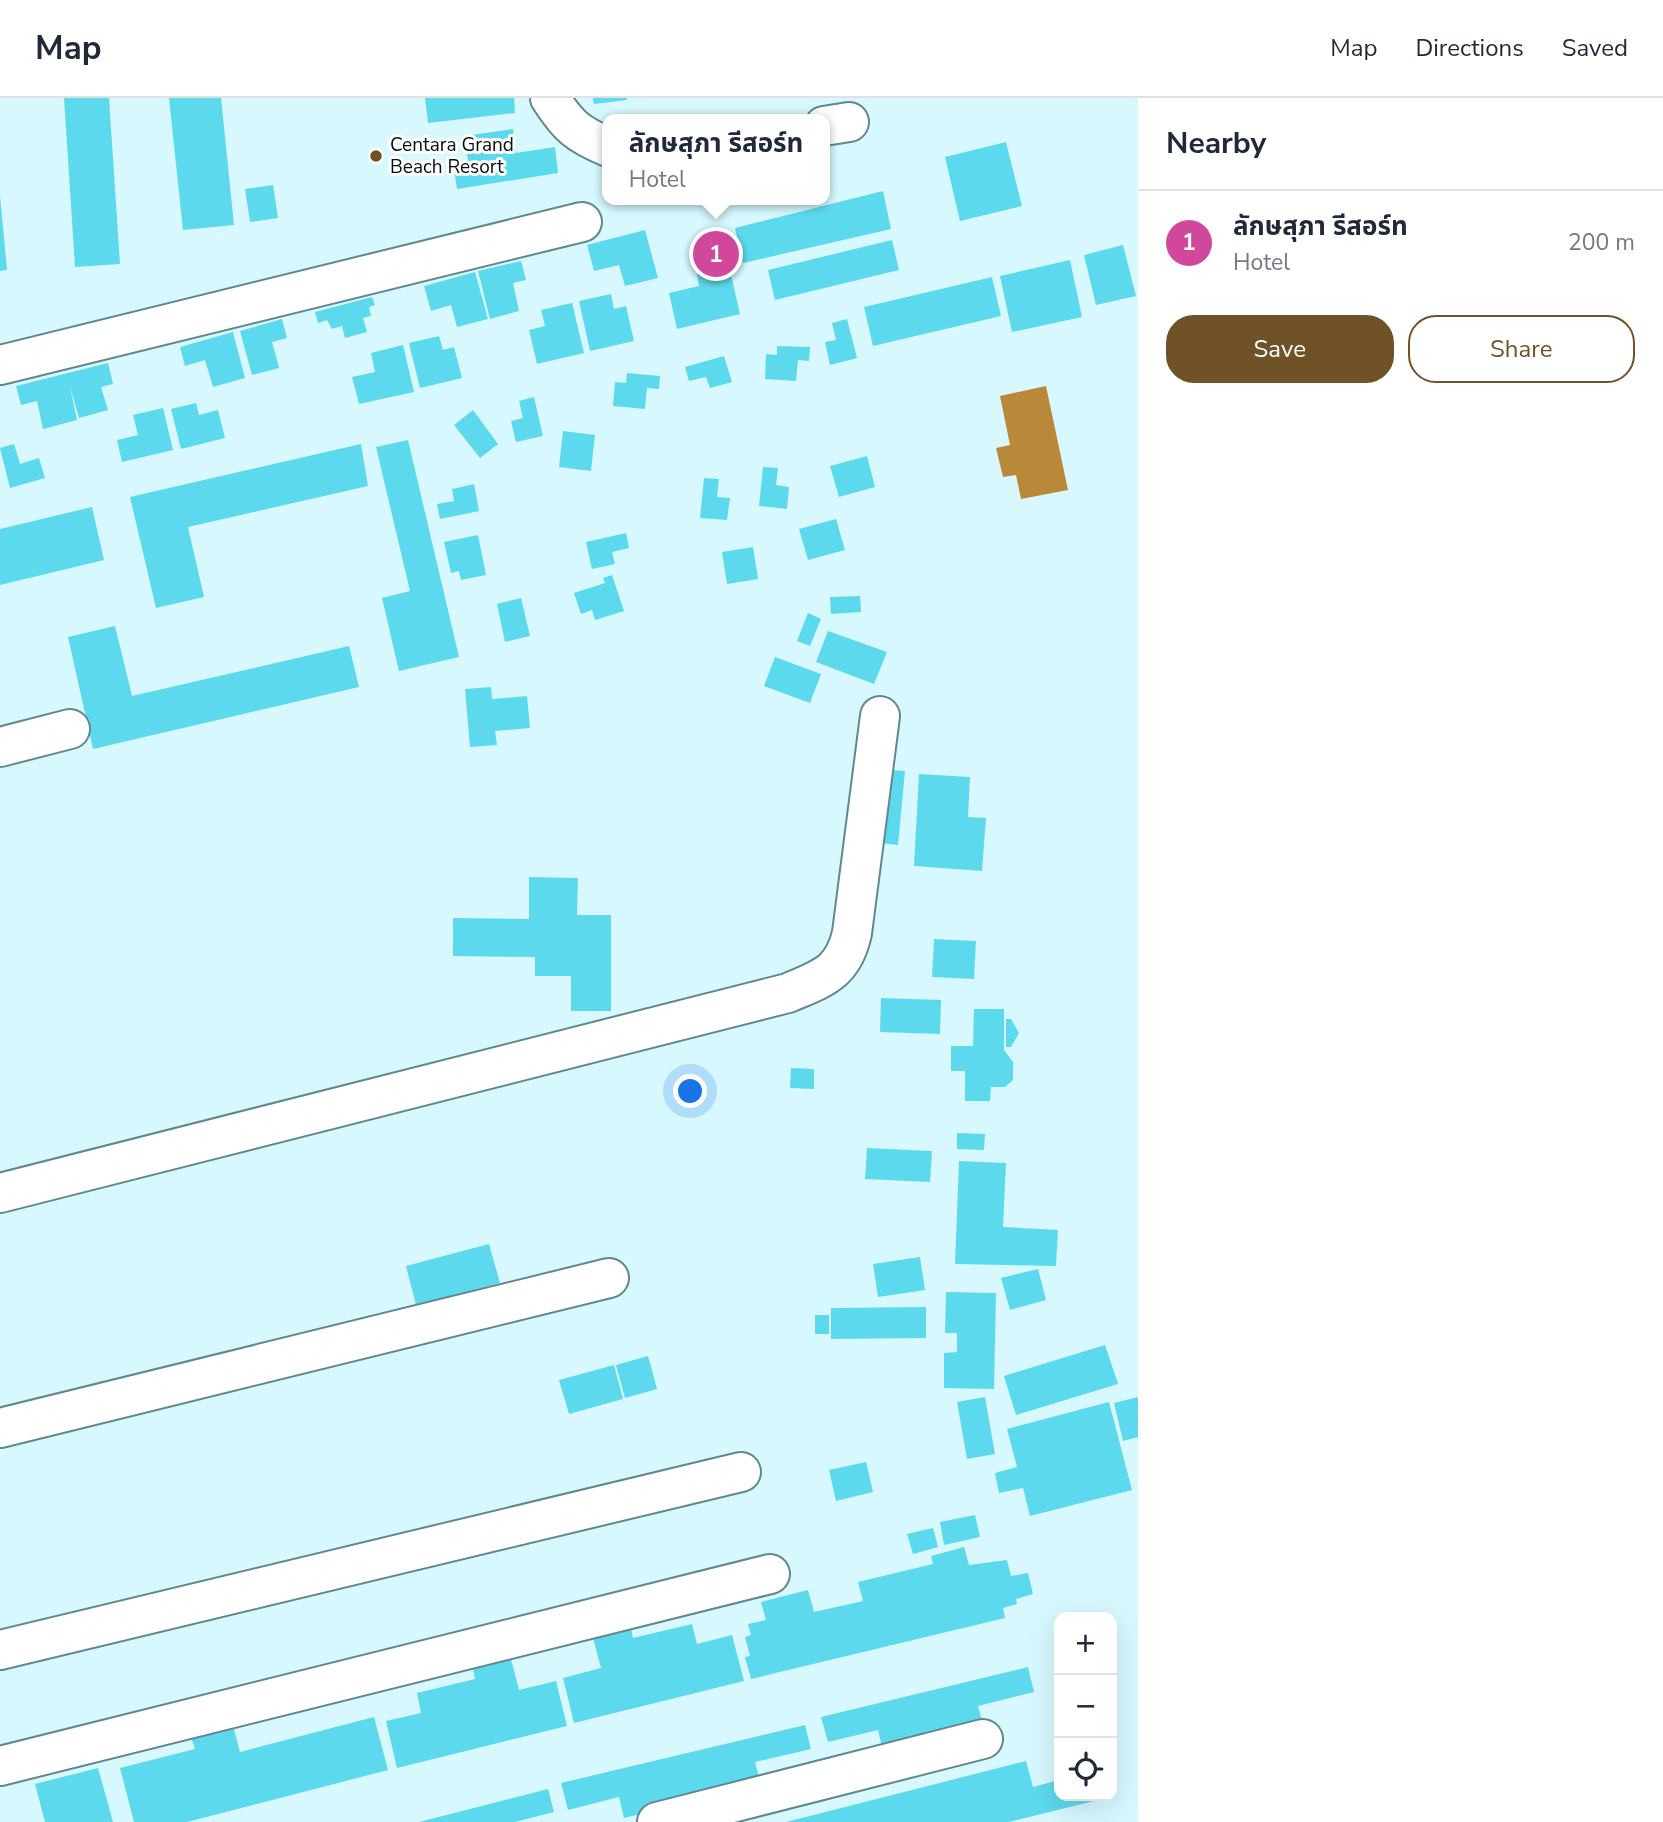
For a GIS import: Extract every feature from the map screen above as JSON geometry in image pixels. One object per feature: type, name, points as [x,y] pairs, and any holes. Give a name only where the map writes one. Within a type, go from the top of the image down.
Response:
[{"type":"street","points":[[550,98],[567,124],[583,136],[602,145]]},
{"type":"street","points":[[0,365],[582,222]]},
{"type":"street","points":[[0,1193],[788,993],[828,976],[848,955],[880,716]]},
{"type":"street","points":[[0,747],[70,729]]},
{"type":"street","points":[[0,1428],[609,1278]]},
{"type":"street","points":[[0,1650],[741,1472]]},
{"type":"street","points":[[0,1766],[771,1574]]},
{"type":"street","points":[[657,1822],[983,1739]]},
{"type":"shaded area","points":[[1046,386],[1068,490],[1021,499],[1016,475],[1003,477],[996,448],[1010,445],[1000,396]]},
{"type":"building","points":[[64,98],[109,98],[120,264],[75,267]]},
{"type":"building","points":[[169,98],[221,98],[234,225],[183,230]]},
{"type":"building","points":[[425,98],[514,98],[515,113],[428,123]]},
{"type":"building","points":[[593,98],[627,98],[627,100],[594,104]]},
{"type":"building","points":[[513,129],[516,153],[555,147],[558,173],[457,189],[453,162],[468,160],[464,136]]},
{"type":"building","points":[[1006,142],[1022,206],[960,221],[945,157]]},
{"type":"building","points":[[273,185],[278,218],[250,222],[245,189]]},
{"type":"building","points":[[883,191],[891,229],[743,263],[735,228]]},
{"type":"building","points":[[0,196],[7,270],[0,271]]},
{"type":"building","points":[[645,230],[658,278],[625,286],[619,265],[594,271],[587,245]]},
{"type":"building","points":[[892,240],[899,270],[775,300],[768,270]]},
{"type":"building","points":[[1123,245],[1136,296],[1096,305],[1084,255]]},
{"type":"building","points":[[1070,260],[1082,317],[1012,332],[1000,276]]},
{"type":"building","points":[[521,261],[526,280],[513,283],[519,311],[490,319],[478,271]]},
{"type":"building","points":[[729,266],[740,314],[677,329],[669,293],[699,286],[697,274]]},
{"type":"building","points":[[475,272],[488,319],[457,327],[451,305],[431,311],[424,286]]},
{"type":"building","points":[[992,277],[1001,316],[873,346],[864,307]]},
{"type":"building","points":[[611,294],[614,309],[626,306],[634,341],[590,351],[579,301]]},
{"type":"building","points":[[372,297],[375,305],[369,307],[371,316],[363,318],[367,332],[345,338],[342,326],[332,329],[327,320],[318,323],[315,312]]},
{"type":"building","points":[[572,303],[584,353],[537,364],[529,330],[545,326],[541,310]]},
{"type":"building","points":[[282,319],[287,338],[272,342],[279,368],[252,375],[240,331]]},
{"type":"building","points":[[847,319],[857,358],[830,365],[825,342],[836,340],[832,323]]},
{"type":"building","points":[[233,332],[245,378],[213,387],[205,360],[185,366],[180,347]]},
{"type":"building","points":[[439,336],[443,350],[454,347],[462,378],[420,388],[409,343]]},
{"type":"building","points":[[403,345],[414,392],[359,404],[352,377],[375,372],[371,353]]},
{"type":"building","points":[[777,346],[810,347],[809,361],[798,360],[796,381],[765,379],[766,354],[777,355]]},
{"type":"building","points":[[724,356],[732,382],[710,388],[706,377],[689,381],[685,367]]},
{"type":"building","points":[[108,363],[113,384],[101,387],[108,410],[79,418],[70,387],[77,420],[43,429],[37,401],[21,405],[16,386]]},
{"type":"building","points":[[627,373],[660,376],[659,389],[647,388],[645,409],[613,406],[615,382],[626,383]]},
{"type":"building","points":[[534,397],[543,436],[516,442],[511,421],[523,418],[519,401]]},
{"type":"building","points":[[196,403],[199,415],[218,410],[225,438],[181,449],[171,409]]},
{"type":"building","points":[[163,408],[173,450],[122,462],[117,440],[138,435],[133,415]]},
{"type":"building","points":[[473,410],[498,444],[480,458],[454,425]]},
{"type":"building","points":[[563,431],[595,435],[591,471],[559,467]]},
{"type":"building","points":[[408,440],[459,657],[399,671],[382,598],[410,591],[376,447]]},
{"type":"building","points":[[14,444],[20,464],[39,458],[45,478],[10,488],[0,448]]},
{"type":"building","points":[[361,444],[368,486],[188,527],[204,597],[156,608],[130,497]]},
{"type":"building","points":[[867,456],[875,487],[839,497],[830,466]]},
{"type":"building","points":[[763,467],[778,468],[776,485],[789,487],[787,509],[759,506]]},
{"type":"building","points":[[704,478],[719,479],[717,497],[730,498],[727,520],[700,518]]},
{"type":"building","points":[[474,484],[479,511],[440,519],[437,504],[454,501],[452,489]]},
{"type":"building","points":[[92,507],[104,560],[0,585],[0,529]]},
{"type":"building","points":[[836,519],[845,550],[808,560],[799,529]]},
{"type":"building","points":[[626,533],[629,548],[612,552],[615,564],[592,569],[586,542]]},
{"type":"building","points":[[478,535],[486,575],[461,580],[459,571],[451,573],[444,542]]},
{"type":"building","points":[[753,547],[758,579],[727,584],[722,552]]},
{"type":"building","points":[[612,575],[624,611],[595,620],[592,610],[581,614],[574,593],[605,583],[603,578]]},
{"type":"building","points":[[860,596],[861,612],[831,614],[830,597]]},
{"type":"building","points":[[521,598],[530,636],[505,642],[497,604]]},
{"type":"building","points":[[808,613],[821,619],[810,646],[797,641]]},
{"type":"building","points":[[115,626],[132,696],[349,646],[359,687],[93,749],[68,637]]},
{"type":"building","points":[[828,631],[887,652],[874,684],[816,662]]},
{"type":"building","points":[[775,657],[821,674],[810,703],[764,686]]},
{"type":"building","points":[[491,687],[492,699],[527,696],[530,728],[495,731],[497,745],[470,747],[465,689]]},
{"type":"building","points":[[869,768],[905,771],[898,845],[863,841]]},
{"type":"building","points":[[919,774],[970,777],[968,817],[986,818],[982,871],[914,866]]},
{"type":"building","points":[[529,877],[578,878],[577,915],[611,915],[611,1011],[571,1011],[571,976],[535,976],[535,957],[453,956],[453,918],[529,919]]},
{"type":"building","points":[[934,939],[976,941],[974,979],[932,977]]},
{"type":"building","points":[[881,998],[941,1000],[940,1034],[880,1032]]},
{"type":"building","points":[[974,1009],[1004,1009],[1004,1050],[1013,1062],[1013,1080],[1005,1087],[991,1087],[990,1101],[965,1101],[965,1071],[951,1071],[951,1046],[973,1046]]},
{"type":"building","points":[[1006,1019],[1011,1019],[1019,1033],[1011,1047],[1006,1047]]},
{"type":"building","points":[[791,1068],[814,1069],[814,1089],[790,1088]]},
{"type":"building","points":[[957,1133],[985,1134],[984,1150],[957,1149]]},
{"type":"building","points":[[867,1148],[932,1151],[930,1182],[865,1179]]},
{"type":"building","points":[[959,1161],[1006,1163],[1003,1227],[1058,1230],[1056,1266],[955,1264]]},
{"type":"building","points":[[489,1244],[500,1283],[416,1305],[406,1266]]},
{"type":"building","points":[[920,1257],[925,1290],[878,1297],[873,1264]]},
{"type":"building","points":[[1038,1269],[1046,1300],[1010,1310],[1001,1278]]},
{"type":"building","points":[[946,1292],[996,1293],[994,1389],[944,1388],[944,1353],[957,1352],[957,1333],[945,1333]]},
{"type":"building","points":[[926,1307],[926,1338],[831,1339],[831,1308]]},
{"type":"building","points":[[815,1315],[829,1315],[829,1334],[815,1334]]},
{"type":"building","points":[[1105,1345],[1118,1384],[1016,1415],[1004,1376]]},
{"type":"building","points":[[648,1356],[657,1389],[625,1398],[616,1365]]},
{"type":"building","points":[[614,1365],[623,1399],[569,1414],[559,1380]]},
{"type":"building","points":[[985,1397],[995,1454],[967,1459],[957,1402]]},
{"type":"building","points":[[1138,1397],[1138,1437],[1123,1441],[1114,1403]]},
{"type":"building","points":[[1109,1402],[1132,1490],[1030,1516],[1023,1488],[999,1493],[995,1473],[1017,1467],[1007,1429]]},
{"type":"building","points":[[866,1462],[873,1492],[836,1501],[829,1470]]},
{"type":"building","points":[[975,1515],[980,1537],[944,1545],[940,1522]]},
{"type":"building","points":[[933,1528],[938,1547],[913,1554],[907,1534]]},
{"type":"building","points":[[964,1547],[969,1565],[1007,1560],[1011,1576],[1028,1573],[1033,1594],[1016,1599],[1017,1604],[1003,1608],[1005,1618],[751,1679],[745,1657],[750,1656],[745,1637],[751,1635],[748,1624],[766,1620],[761,1602],[808,1590],[814,1612],[863,1601],[858,1582],[933,1564],[931,1556]]},
{"type":"building","points":[[692,1624],[697,1644],[732,1635],[744,1681],[574,1723],[563,1678],[601,1668],[593,1638],[631,1629],[633,1638]]},
{"type":"building","points":[[511,1659],[519,1690],[556,1681],[567,1726],[397,1768],[386,1721],[421,1713],[417,1693],[475,1679],[473,1669]]},
{"type":"building","points":[[1028,1667],[1034,1692],[978,1706],[985,1732],[884,1756],[878,1730],[828,1742],[821,1717]]},
{"type":"building","points":[[374,1717],[388,1770],[187,1822],[134,1822],[120,1768],[195,1749],[191,1737],[233,1726],[240,1752]]},
{"type":"building","points":[[805,1725],[811,1749],[755,1762],[761,1785],[624,1818],[619,1797],[568,1810],[561,1783]]},
{"type":"building","points":[[1026,1761],[1033,1787],[1054,1781],[1054,1801],[1094,1801],[1009,1822],[786,1822]]},
{"type":"building","points":[[98,1768],[113,1822],[45,1822],[35,1784]]},
{"type":"building","points":[[548,1789],[554,1812],[515,1822],[419,1822]]},
{"type":"place","name":"Centara Grand Beach Resort","points":[[376,156]]},
{"type":"place","name":"ลักษสุภา รีสอร์ท","points":[[716,254]]}]
